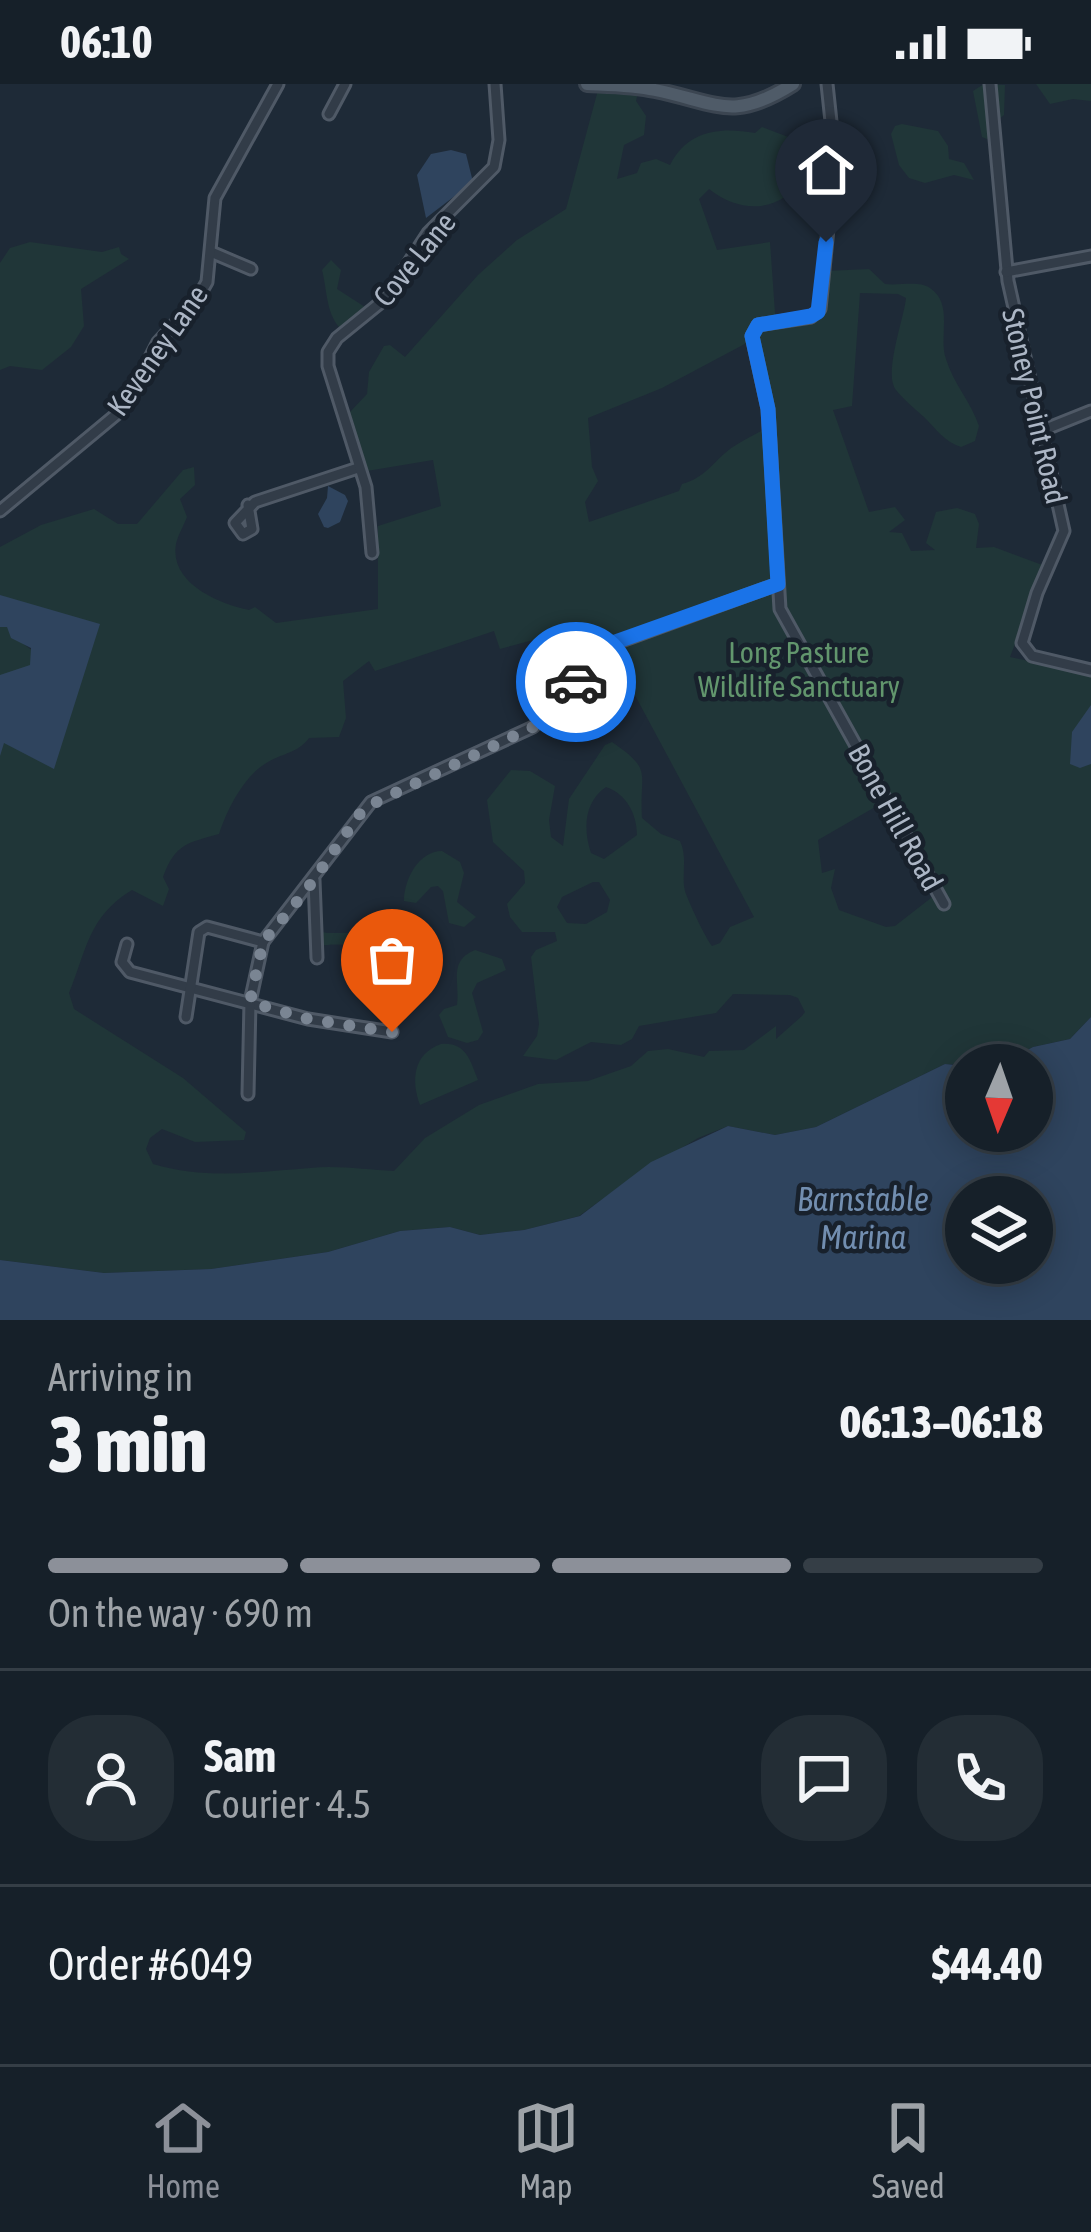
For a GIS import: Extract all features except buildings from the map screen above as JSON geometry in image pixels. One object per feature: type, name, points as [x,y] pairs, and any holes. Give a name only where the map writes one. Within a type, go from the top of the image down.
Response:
[{"type":"main road","points":[[587,84],[649,88],[734,108],[759,104],[793,84]]},
{"type":"street","name":"Keveney Lane","points":[[0,511],[128,403],[158,342],[202,293],[209,276],[215,198],[278,84]]},
{"type":"street","points":[[329,114],[345,84]]},
{"type":"street","name":"Cove Lane","points":[[358,468],[327,359],[337,338],[391,292],[428,233],[494,167],[499,140],[495,84]]},
{"type":"street","name":"Bone Hill Road","points":[[827,84],[835,159],[820,309],[811,316],[758,325],[752,336],[768,409],[780,609],[944,904]]},
{"type":"street","name":"Stoney Point Road","points":[[990,84],[1006,272],[1064,531],[1037,593],[1022,644],[1032,656],[1091,670]]},
{"type":"street","points":[[211,252],[251,269]]},
{"type":"street","points":[[1006,272],[1091,256]]},
{"type":"street","points":[[1041,431],[1091,411]]},
{"type":"street","points":[[248,505],[358,468],[366,487],[373,553]]},
{"type":"street","points":[[248,1094],[250,1002],[263,942],[371,802],[533,727],[564,699],[597,650],[778,584]]},
{"type":"street","points":[[314,880],[317,958]]},
{"type":"street","points":[[186,1017],[196,942],[203,928],[263,942]]},
{"type":"street","points":[[127,944],[122,953],[126,970],[308,1019],[392,1032]]},
{"type":"green space","points":[[984,84],[1005,85],[1004,115],[996,133],[987,139],[982,137],[973,91]]},
{"type":"green space","points":[[1036,84],[1091,84],[1091,101],[1050,104]]},
{"type":"green space","name":"Long Pasture Wildlife Sanctuary","points":[[598,90],[638,92],[636,101],[646,116],[644,135],[624,145],[617,179],[637,173],[641,163],[656,159],[670,165],[686,144],[706,134],[755,133],[762,127],[796,140],[805,174],[774,203],[748,206],[709,189],[699,199],[717,250],[770,242],[776,327],[819,316],[826,271],[869,269],[885,284],[920,284],[937,295],[944,312],[946,359],[979,426],[975,441],[961,447],[950,442],[896,390],[893,359],[906,298],[898,294],[860,293],[852,406],[833,410],[869,512],[895,507],[905,520],[889,532],[902,533],[911,551],[935,550],[926,543],[936,512],[957,508],[975,514],[979,524],[976,548],[994,547],[1045,566],[1010,657],[1091,675],[1091,1017],[1070,1039],[1047,1044],[945,1044],[945,1064],[816,1127],[775,1135],[728,1126],[698,1138],[579,1216],[524,1230],[480,1235],[450,1227],[400,1231],[328,1252],[211,1269],[104,1273],[0,1260],[0,713],[16,711],[44,638],[0,595],[0,547],[41,525],[94,509],[118,524],[137,524],[183,470],[194,467],[195,485],[180,499],[187,517],[176,558],[180,570],[199,589],[237,607],[255,607],[276,623],[378,609],[378,526],[441,506],[433,460],[367,471],[350,412],[367,394],[369,372],[384,346],[390,345],[405,357],[478,275],[517,240],[566,209]],"holes":[[[756,338],[775,424],[733,447],[679,491],[589,522],[585,502],[598,481],[592,467],[588,418],[662,388]],[[593,624],[615,658],[612,675],[617,685],[630,686],[754,917],[730,927],[720,943],[712,946],[685,891],[680,841],[661,834],[642,818],[642,773],[612,742],[605,745],[569,799],[563,846],[551,837],[555,786],[530,771],[511,770],[487,800],[493,842],[524,871],[525,883],[507,904],[510,917],[522,932],[555,932],[557,941],[531,957],[539,1024],[523,1056],[556,1060],[591,1042],[621,1045],[632,1039],[639,1026],[716,1013],[733,994],[790,995],[798,998],[805,1012],[776,1039],[776,1026],[744,1050],[709,1051],[704,1057],[668,1049],[648,1051],[631,1066],[588,1081],[538,1084],[479,1105],[425,1138],[394,1171],[331,1167],[212,1173],[153,1164],[146,1149],[150,1138],[162,1129],[195,1142],[244,1140],[246,1132],[183,1078],[74,1009],[69,993],[97,923],[132,890],[163,906],[169,889],[163,877],[172,858],[190,843],[219,834],[251,775],[309,738],[339,737],[346,718],[343,681],[369,661],[375,671],[494,631],[500,649]],[[606,787],[629,806],[637,835],[604,859],[591,853],[587,817],[593,800]],[[889,799],[940,891],[895,926],[886,927],[839,910],[831,888],[835,869],[822,873],[818,840]],[[599,882],[610,900],[607,912],[586,924],[567,923],[557,907],[562,897]]]},
{"type":"green space","points":[[902,124],[938,131],[948,146],[949,159],[964,163],[974,180],[954,175],[925,183],[909,178],[899,165],[891,134]]},
{"type":"green space","points":[[30,242],[102,252],[119,247],[129,259],[81,289],[84,326],[71,347],[42,370],[10,366],[0,370],[0,263],[10,248]]},
{"type":"green space","points":[[331,260],[341,270],[337,289],[365,307],[358,317],[339,327],[329,307],[322,270]]},
{"type":"green space","points":[[0,627],[7,627],[50,664],[0,692]]},
{"type":"green space","points":[[442,851],[460,862],[464,873],[457,902],[476,917],[464,927],[449,923],[438,886],[416,903],[404,901],[414,868],[426,856]]},
{"type":"green space","points":[[368,915],[375,915],[402,946],[424,981],[406,1015],[394,1025],[390,965],[356,946],[317,946],[309,936],[310,929],[359,933]]},
{"type":"green space","points":[[475,950],[502,959],[506,970],[477,983],[472,993],[483,1032],[478,1040],[467,1043],[448,1037],[439,1015],[457,1005],[458,966]]},
{"type":"green space","points":[[441,1044],[462,1049],[478,1080],[420,1105],[417,1069],[425,1054]]},
{"type":"water","points":[[451,150],[466,154],[473,182],[426,218],[417,175],[431,154]]},
{"type":"water","points":[[328,486],[348,501],[340,522],[328,528],[318,514]]},
{"type":"water","points":[[0,595],[100,624],[54,769],[4,743],[0,756],[0,675],[30,665],[31,648],[11,638],[7,627],[0,627]]},
{"type":"water","points":[[1091,705],[1091,764],[1080,768],[1070,764],[1072,732]]},
{"type":"water","name":"Barnstable Marina","points":[[1091,1017],[1091,1320],[0,1320],[0,1260],[104,1273],[211,1269],[328,1252],[400,1231],[450,1227],[480,1235],[524,1230],[580,1216],[651,1162],[728,1126],[775,1135],[816,1127],[945,1064],[945,1152],[1053,1152],[1053,1044],[1047,1044],[1070,1039]]},
{"type":"way so far","points":[[392,1032],[324,1023],[250,1002],[263,942],[371,802],[533,727],[576,682]]},
{"type":"route","points":[[576,682],[604,646],[778,584],[768,409],[752,336],[758,325],[818,312],[826,242]]}]
